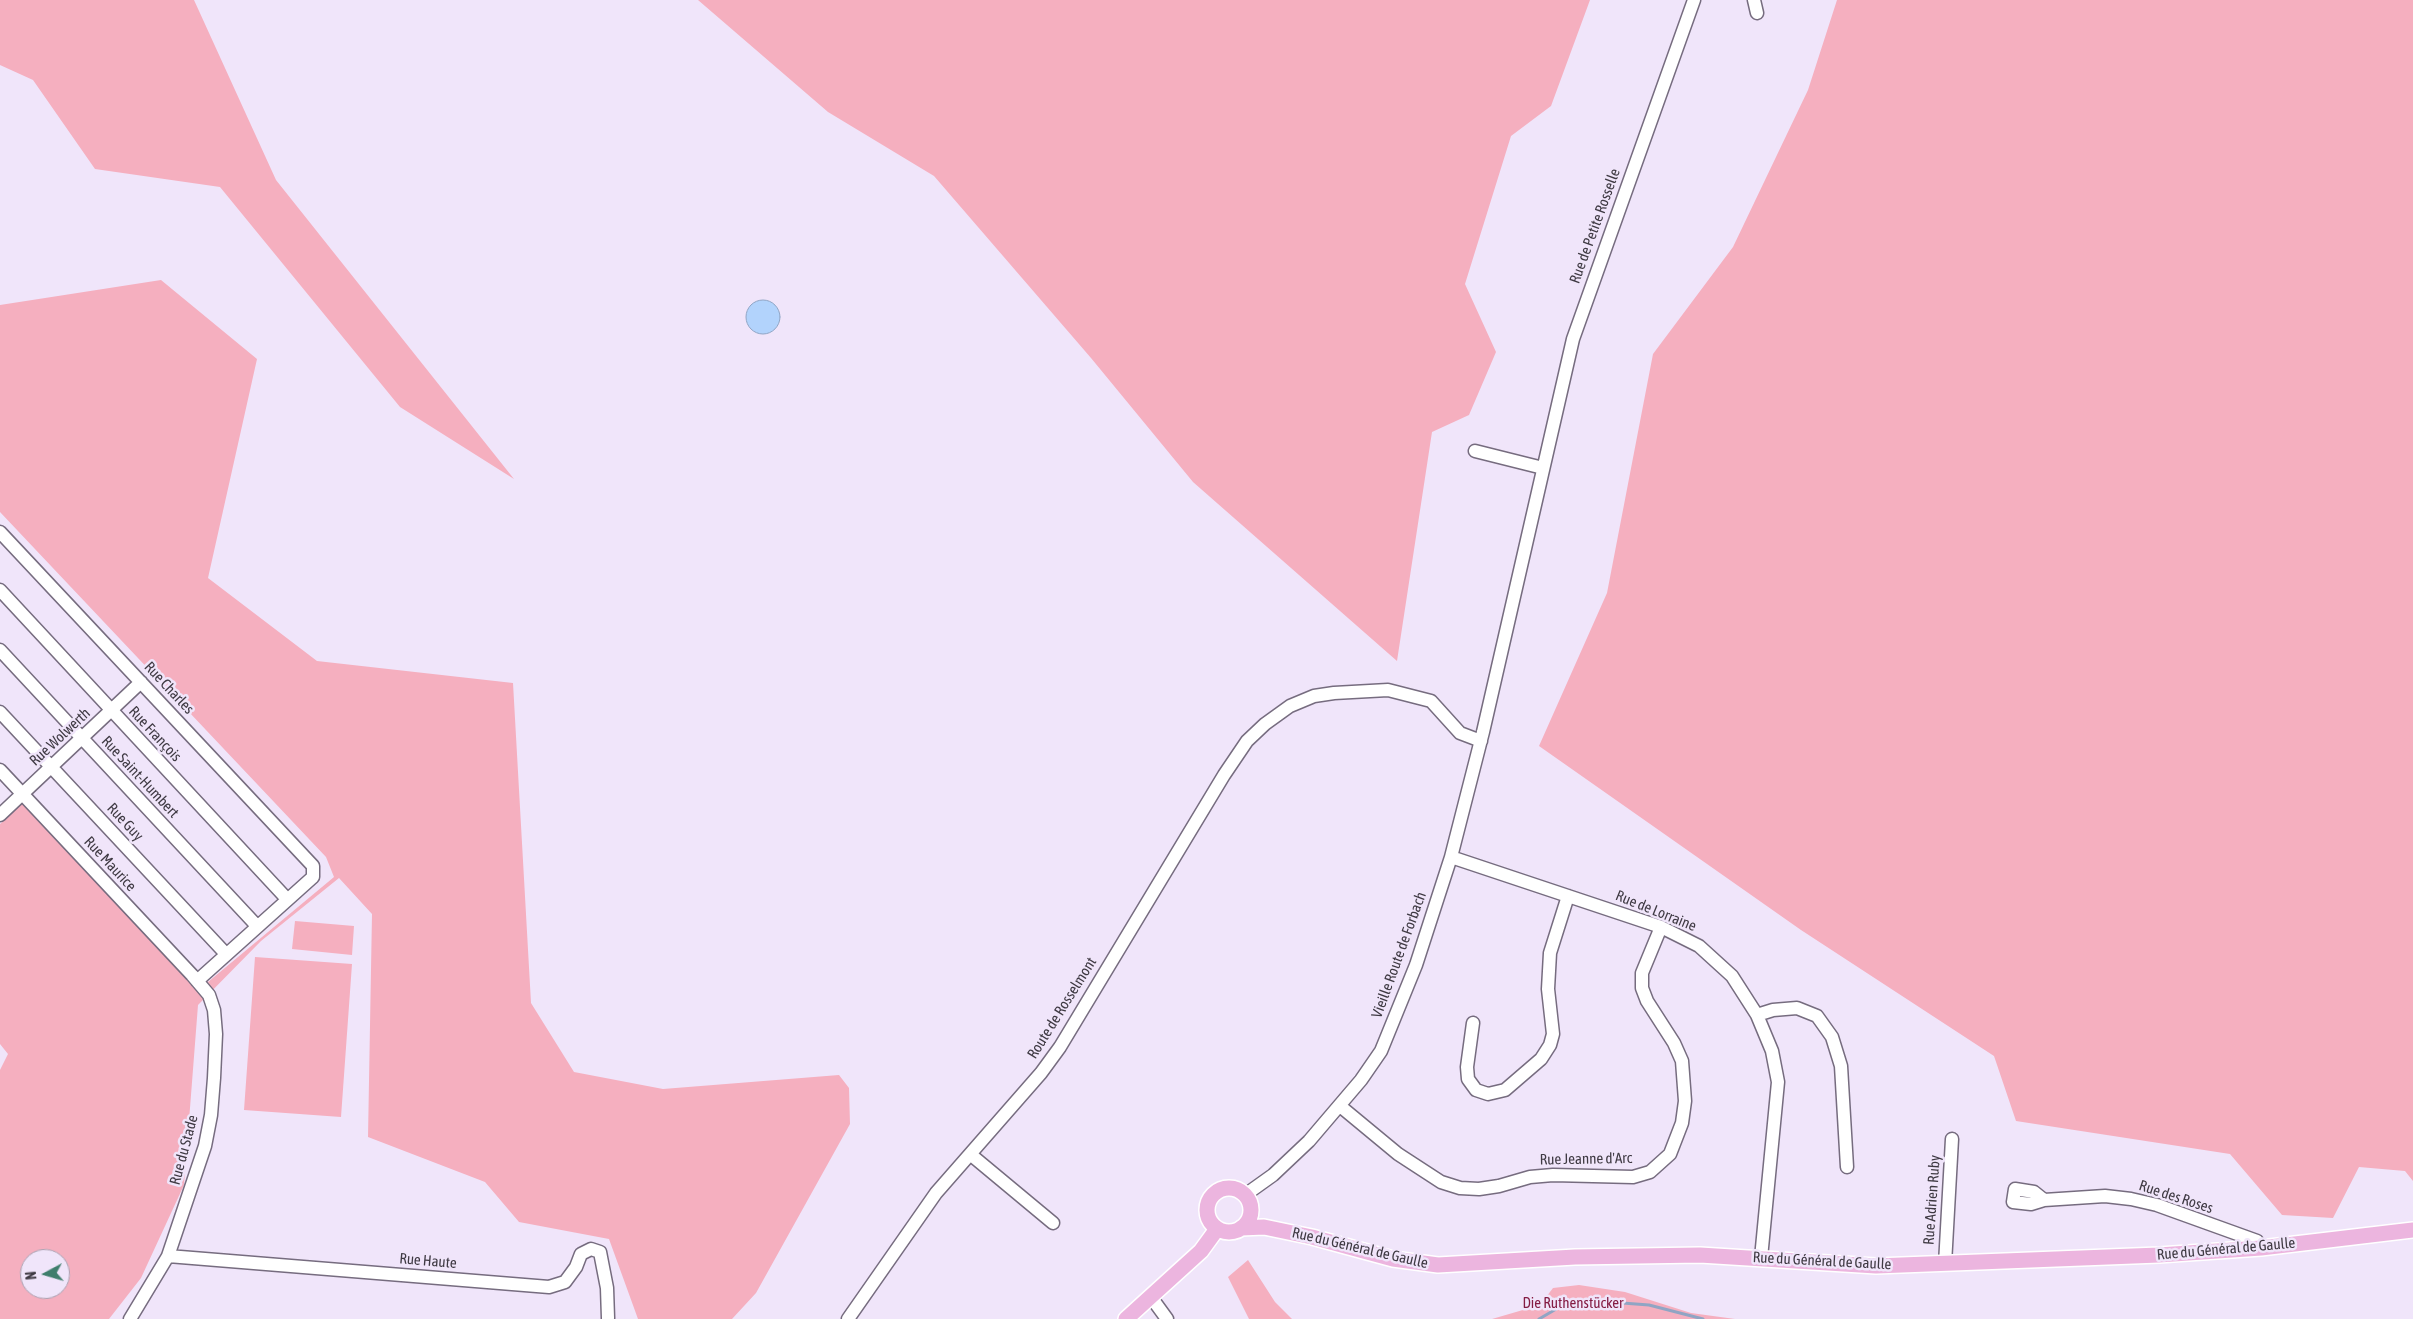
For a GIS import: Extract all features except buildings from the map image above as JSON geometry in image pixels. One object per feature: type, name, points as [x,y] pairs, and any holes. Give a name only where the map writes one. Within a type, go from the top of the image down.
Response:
[{"type":"main road","points":[[1230,1188],[1245,1195],[1250,1203],[1250,1212],[1249,1218],[1241,1228],[1225,1231],[1217,1228],[1208,1215],[1210,1199],[1222,1189],[1230,1188]]},
{"type":"main road","points":[[1250,1212],[1264,1227]]},
{"type":"main road","name":"Rue du Général de Gaulle","points":[[1241,1228],[1264,1227],[1312,1237],[1394,1259],[1438,1265],[1681,1255],[1761,1258],[1876,1266],[2149,1256],[2261,1248],[2413,1230]]},
{"type":"main road","points":[[1126,1319],[1201,1251],[1217,1228]]},
{"type":"street","name":"Rue de Petite Rosselle","points":[[1497,677],[1543,468],[1578,323],[1694,0]]},
{"type":"street","points":[[1754,0],[1757,13]]},
{"type":"street","points":[[1475,451],[1543,468]]},
{"type":"street","name":"Rue Charles","points":[[0,532],[313,866],[313,877],[287,899]]},
{"type":"street","name":"Rue François","points":[[0,590],[287,899]]},
{"type":"street","name":"Rue Saint-Humbert","points":[[0,650],[257,926]]},
{"type":"street","name":"Vieille Route de Forbach","points":[[1245,1195],[1273,1175],[1309,1140],[1340,1106],[1381,1051],[1416,965],[1451,857],[1497,677]]},
{"type":"street","name":"Rue Wolwerth","points":[[0,815],[141,682]]},
{"type":"street","name":"Route de Rosselmont","points":[[848,1319],[936,1193],[1040,1073],[1060,1047],[1224,775],[1247,742],[1265,724],[1290,706],[1314,696],[1388,690],[1431,701],[1460,733],[1481,742]]},
{"type":"street","name":"Rue Guy","points":[[0,712],[226,954]]},
{"type":"street","name":"Rue Maurice","points":[[0,770],[196,981]]},
{"type":"street","name":"Rue de Lorraine","points":[[1451,857],[1661,927],[1699,946],[1732,976],[1757,1015],[1772,1051],[1778,1082],[1761,1258]]},
{"type":"street","points":[[1473,1023],[1467,1067],[1468,1079],[1476,1090],[1488,1094],[1505,1090],[1541,1059],[1550,1045],[1553,1034],[1548,989],[1550,953],[1568,896]]},
{"type":"street","points":[[196,981],[287,899]]},
{"type":"street","name":"Rue Jeanne d'Arc","points":[[1340,1106],[1398,1154],[1441,1182],[1460,1188],[1479,1189],[1530,1177],[1633,1177],[1650,1172],[1670,1154],[1682,1124],[1685,1101],[1682,1061],[1674,1042],[1647,1001],[1642,988],[1642,972],[1661,927]]},
{"type":"street","name":"Rue du Stade","points":[[130,1319],[168,1256],[205,1146],[211,1115],[216,1034],[214,1010],[209,994],[196,981]]},
{"type":"street","points":[[1757,1015],[1773,1010],[1797,1008],[1817,1016],[1832,1037],[1841,1066],[1847,1167]]},
{"type":"street","name":"Rue Adrien Ruby","points":[[1945,1264],[1952,1139]]},
{"type":"street","points":[[970,1154],[1053,1223]]},
{"type":"street","name":"Rue des Roses","points":[[2044,1200],[2105,1196],[2131,1199],[2157,1205],[2257,1241],[2261,1248]]},
{"type":"street","name":"Rue Haute","points":[[168,1256],[549,1287],[565,1282],[576,1267],[581,1254],[591,1249],[600,1252],[607,1288],[608,1318]]},
{"type":"street","points":[[1152,1297],[1167,1319]]},
{"type":"green space","points":[[0,0],[194,0],[276,180],[514,479],[400,407],[220,187],[95,169],[33,80],[0,65]]},
{"type":"green space","points":[[698,0],[1590,0],[1551,106],[1511,136],[1465,284],[1496,352],[1469,415],[1432,432],[1397,661],[1193,482],[1091,358],[934,176],[828,112]]},
{"type":"green space","points":[[1837,0],[2413,0],[2413,1181],[2405,1171],[2359,1167],[2333,1218],[2282,1215],[2230,1154],[2016,1121],[1994,1056],[1801,930],[1539,746],[1607,593],[1653,354],[1733,247],[1808,90]]},
{"type":"green space","points":[[161,280],[257,359],[208,578],[317,661],[513,683],[531,1003],[574,1072],[663,1089],[839,1075],[849,1088],[850,1124],[756,1293],[732,1319],[638,1319],[609,1239],[519,1222],[485,1182],[368,1137],[372,914],[339,878],[261,941],[198,1005],[184,1185],[141,1278],[109,1319],[0,1319],[0,1070],[8,1054],[0,1044],[0,824],[23,802],[164,936],[208,982],[334,877],[326,857],[0,512],[0,305]]},
{"type":"green space","points":[[295,921],[354,926],[352,955],[292,949]]},
{"type":"green space","points":[[255,957],[352,964],[341,1117],[244,1110]]},
{"type":"green space","points":[[1248,1260],[1275,1302],[1292,1319],[1249,1319],[1228,1277]]},
{"type":"green space","name":"Die Ruthenstücker","points":[[1579,1285],[1625,1292],[1691,1313],[1735,1319],[1492,1319],[1540,1305],[1553,1288]]},
{"type":"water","points":[[763,300],[770,301],[775,305],[779,310],[779,324],[775,329],[770,333],[763,334],[756,333],[751,329],[747,324],[746,317],[747,310],[751,305],[756,301]]},
{"type":"waterway","points":[[1539,1319],[1563,1305],[1609,1302],[1649,1305],[1703,1319]]}]
